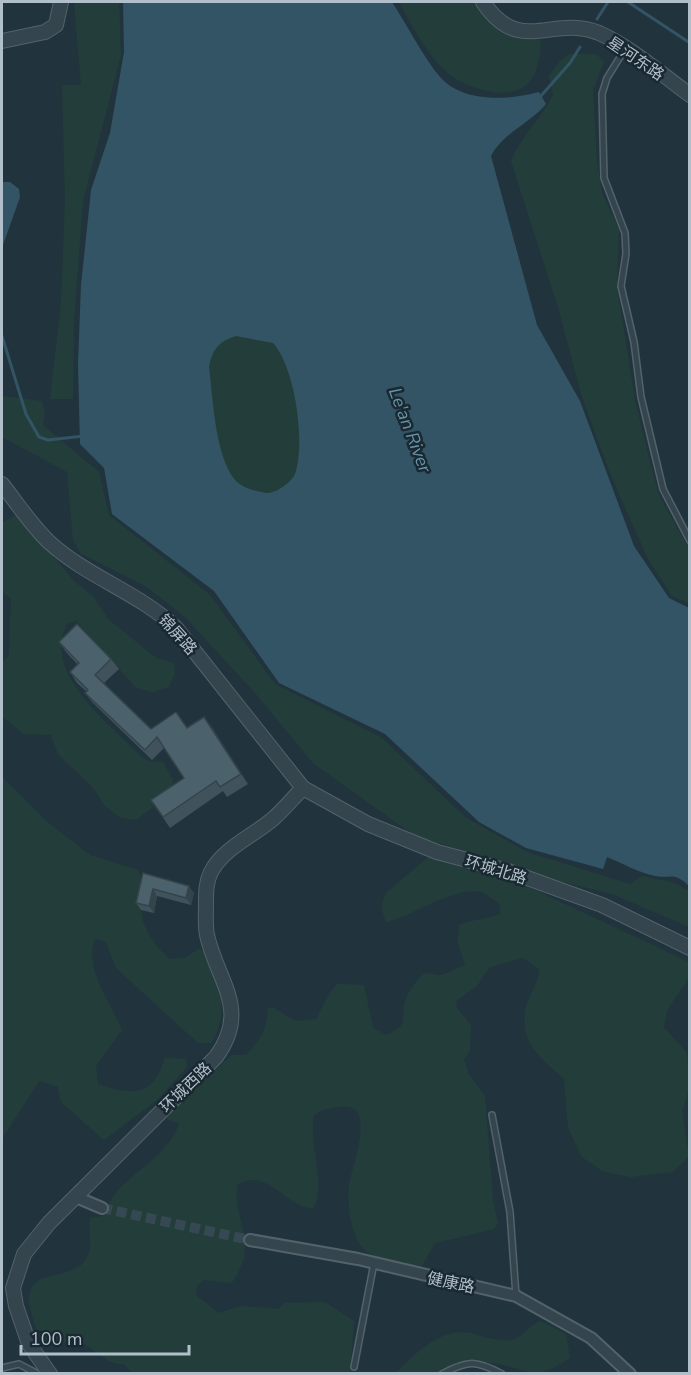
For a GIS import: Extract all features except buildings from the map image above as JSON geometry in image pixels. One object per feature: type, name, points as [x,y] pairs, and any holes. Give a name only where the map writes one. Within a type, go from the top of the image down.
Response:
[{"type":"street","points":[[2,41],[45,32],[56,25],[61,2]]},
{"type":"street","name":"星河东路","points":[[483,2],[501,24],[513,30],[579,28],[598,33],[625,48],[690,95]]},
{"type":"street","name":"锦屏路","points":[[2,484],[49,542],[94,574],[156,609],[176,628],[303,788]]},
{"type":"street","name":"环城北路","points":[[303,788],[368,824],[437,852],[508,871],[602,905],[690,948]]},
{"type":"street","name":"环城西路","points":[[50,1374],[29,1344],[13,1288],[24,1254],[49,1223],[216,1057],[226,1044],[231,1024],[231,1005],[224,976],[207,936],[206,886],[212,870],[227,853],[274,819],[303,788]]},
{"type":"street","points":[[76,1197],[102,1208]]},
{"type":"street","name":"健康路","points":[[250,1240],[374,1263],[516,1296],[591,1338],[630,1374]]},
{"type":"lane","points":[[625,48],[607,78],[602,94],[604,177],[626,233],[626,254],[621,286],[634,342],[641,398],[663,489],[690,541]]},
{"type":"lane","points":[[492,1115],[510,1212],[516,1296]]},
{"type":"lane","points":[[354,1367],[374,1263]]},
{"type":"lane","points":[[442,1374],[462,1363],[481,1363],[502,1374]]},
{"type":"lane","points":[[2,1368],[19,1364],[38,1374]]},
{"type":"green space","points":[[74,2],[119,2],[121,55],[83,201],[74,318],[73,399],[50,399],[61,305],[65,201],[62,85],[81,85]]},
{"type":"green space","points":[[399,2],[479,2],[541,41],[534,75],[527,84],[509,92],[488,91],[466,84],[442,68],[428,51]]},
{"type":"green space","points":[[570,54],[596,54],[604,62],[593,90],[597,164],[603,196],[619,229],[617,287],[635,400],[659,495],[689,549],[689,603],[672,596],[648,559],[611,476],[582,397],[558,307],[511,161],[553,95],[549,76],[560,61]]},
{"type":"green space","points":[[272,315],[310,434],[273,544],[85,381]]},
{"type":"green space","points":[[2,396],[42,401],[45,413],[43,425],[99,472],[109,515],[210,595],[275,684],[382,738],[465,817],[527,852],[630,884],[642,876],[675,883],[689,891],[689,927],[612,894],[552,879],[415,836],[313,763],[256,694],[184,616],[147,587],[80,553],[73,539],[67,472],[2,437]]},
{"type":"green space","points":[[17,514],[75,582],[93,596],[108,619],[156,658],[174,663],[175,674],[168,687],[153,692],[136,688],[77,621],[67,624],[62,640],[62,656],[67,672],[86,701],[142,757],[149,761],[163,762],[173,780],[171,793],[136,820],[121,818],[105,806],[93,788],[58,754],[51,735],[24,734],[2,716],[2,662],[9,656],[11,599],[2,591],[2,523]]},
{"type":"green space","points":[[2,777],[46,821],[90,855],[138,870],[143,922],[154,942],[169,959],[185,958],[200,948],[208,958],[219,981],[222,1007],[217,1032],[211,1043],[198,1043],[116,968],[106,942],[95,939],[92,950],[95,973],[122,1030],[96,1066],[98,1084],[121,1090],[140,1090],[154,1080],[165,1058],[186,1059],[187,1067],[157,1100],[104,1140],[61,1102],[58,1087],[39,1081],[2,1139]]},
{"type":"green space","points":[[428,857],[533,889],[689,962],[689,978],[667,1010],[664,1027],[687,1053],[689,1089],[682,1112],[689,1156],[673,1172],[631,1177],[604,1172],[582,1157],[568,1128],[564,1079],[539,1055],[528,1038],[525,1028],[527,1004],[539,969],[523,958],[490,967],[477,986],[457,1000],[456,1007],[471,1025],[470,1051],[464,1059],[469,1074],[485,1097],[493,1201],[498,1223],[494,1229],[435,1243],[422,1266],[379,1259],[365,1250],[356,1237],[351,1222],[348,1198],[361,1124],[358,1114],[352,1108],[329,1108],[314,1115],[313,1138],[318,1189],[313,1209],[302,1206],[267,1184],[258,1181],[249,1180],[238,1184],[237,1202],[245,1248],[242,1263],[232,1283],[204,1280],[197,1286],[196,1295],[218,1313],[241,1306],[278,1309],[284,1303],[325,1302],[354,1321],[350,1373],[132,1373],[124,1364],[106,1359],[84,1344],[67,1342],[55,1347],[42,1338],[32,1315],[29,1299],[32,1288],[46,1277],[67,1272],[84,1262],[90,1246],[90,1218],[103,1216],[114,1195],[122,1186],[168,1143],[179,1123],[168,1120],[166,1115],[232,1055],[246,1055],[251,1050],[264,1029],[268,1008],[274,1008],[295,1021],[316,1019],[330,992],[337,984],[364,985],[373,1028],[386,1035],[402,1024],[406,999],[422,975],[426,973],[445,974],[465,965],[458,943],[459,925],[500,914],[500,904],[484,893],[462,892],[386,922],[381,907],[386,893]]},
{"type":"green space","points":[[541,1321],[566,1334],[570,1358],[553,1368],[534,1372],[470,1360],[455,1373],[395,1374],[428,1344],[448,1334],[470,1333],[511,1340],[516,1339]]},
{"type":"water","name":"Le'an River","points":[[123,2],[392,2],[429,63],[452,87],[475,96],[488,98],[515,97],[539,92],[546,104],[502,141],[491,156],[537,325],[580,401],[634,546],[669,598],[689,608],[689,886],[676,877],[649,875],[607,857],[603,869],[526,848],[479,822],[385,734],[279,683],[214,591],[112,514],[104,468],[80,444],[78,364],[81,285],[91,190],[110,133],[124,52]],"holes":[[[236,336],[273,343],[281,354],[293,387],[299,425],[299,444],[298,460],[293,477],[278,490],[266,493],[250,489],[236,481],[223,458],[216,427],[209,367],[217,347],[230,338]]]},
{"type":"water","points":[[2,182],[10,182],[19,189],[20,197],[2,248]]},
{"type":"waterway","points":[[597,19],[608,2]]},
{"type":"waterway","points":[[628,2],[690,43]]},
{"type":"waterway","points":[[540,97],[570,63],[580,47]]},
{"type":"waterway","points":[[2,336],[26,414],[39,437],[48,440],[84,436]]},
{"type":"tunnel","points":[[102,1208],[250,1240]]}]
